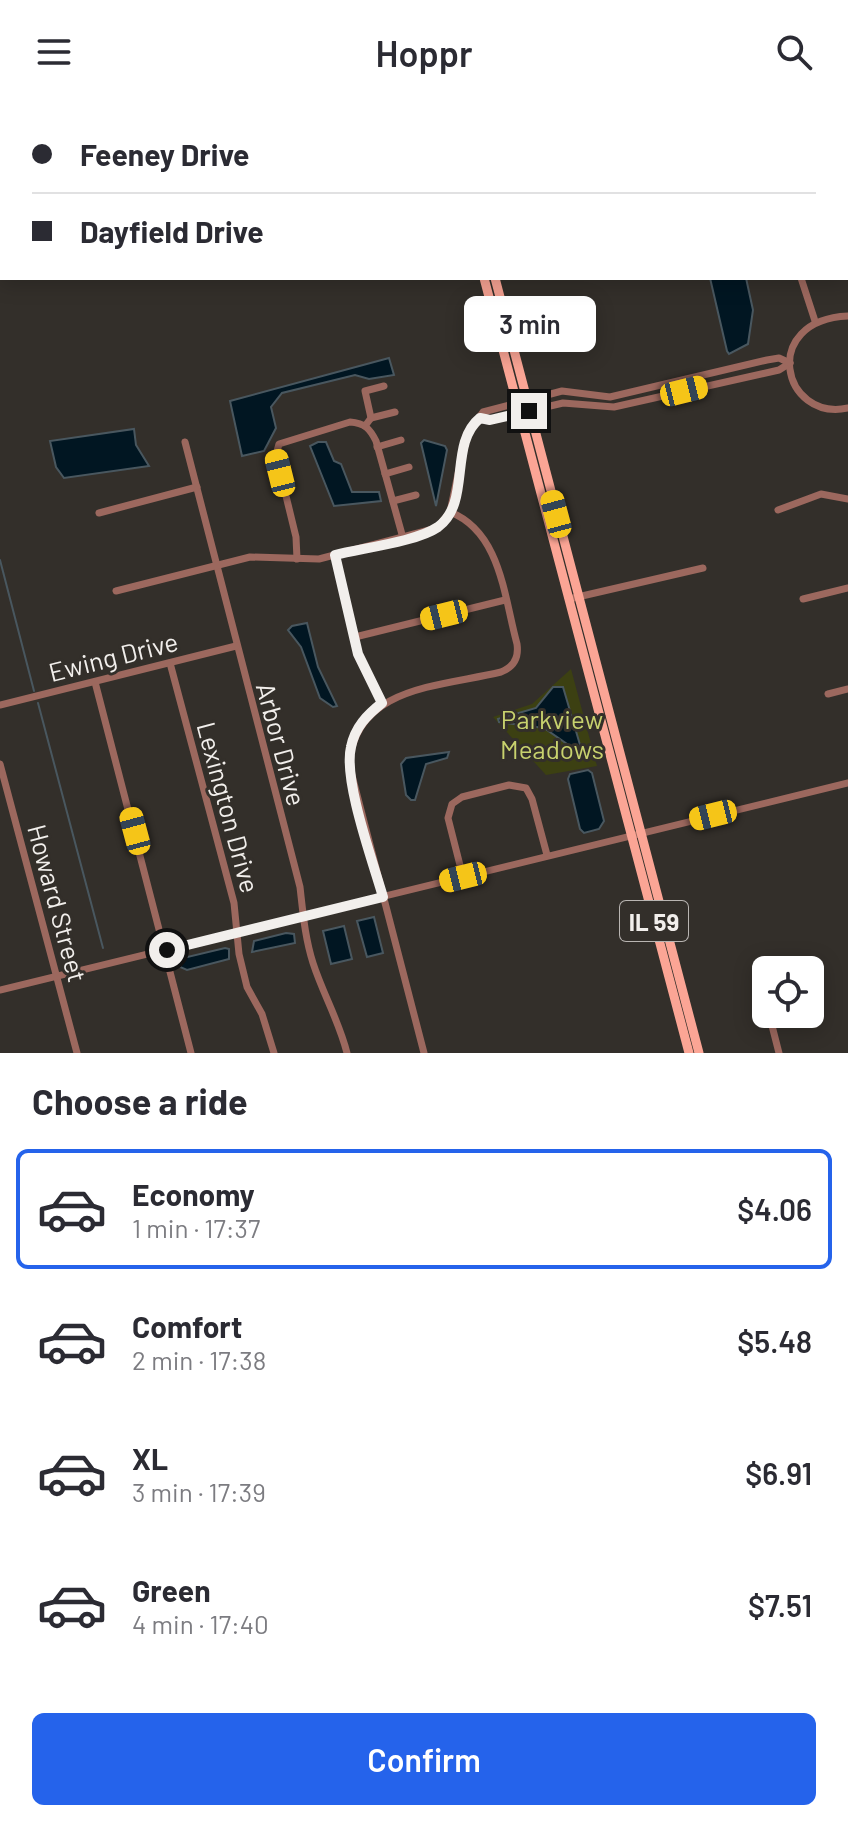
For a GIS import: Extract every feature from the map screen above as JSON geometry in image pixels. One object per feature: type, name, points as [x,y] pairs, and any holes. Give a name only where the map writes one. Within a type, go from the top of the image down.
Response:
[{"type":"main road","name":"IL 59","points":[[485,280],[523,407],[574,598],[689,1053]]},
{"type":"main road","name":"IL 59","points":[[495,280],[523,407]]},
{"type":"main road","name":"IL 59","points":[[636,834],[699,1053]]},
{"type":"street","points":[[801,280],[809,312],[815,321]]},
{"type":"street","points":[[848,316],[815,321],[797,336],[790,363],[796,387],[806,400],[831,410],[848,408]]},
{"type":"street","points":[[116,591],[266,555],[297,559],[335,555],[437,528],[450,512],[466,436],[480,418],[490,420],[562,391],[610,397],[779,358],[790,363]]},
{"type":"street","points":[[523,407],[571,402],[614,407],[779,370],[790,363]]},
{"type":"street","points":[[726,370],[728,381]]},
{"type":"street","points":[[371,418],[365,391],[384,386]]},
{"type":"street","points":[[656,386],[658,397]]},
{"type":"street","points":[[365,426],[371,418],[395,412]]},
{"type":"street","points":[[297,559],[296,537],[276,455],[279,444],[350,422],[371,430],[403,538]]},
{"type":"street","points":[[377,447],[401,440]]},
{"type":"street","name":"Arbor Drive","points":[[185,442],[300,887],[302,918],[312,961],[335,1013],[347,1053]]},
{"type":"street","points":[[385,474],[409,467]]},
{"type":"street","points":[[99,513],[197,487]]},
{"type":"street","points":[[778,510],[821,494],[848,499]]},
{"type":"street","points":[[393,501],[416,495]]},
{"type":"street","points":[[424,1053],[349,764],[356,731],[382,703],[510,667],[518,649],[493,553],[474,524],[450,512]]},
{"type":"street","points":[[335,555],[365,670],[382,703]]},
{"type":"street","points":[[574,598],[703,568]]},
{"type":"street","points":[[803,599],[848,588]]},
{"type":"street","points":[[355,637],[505,600]]},
{"type":"street","name":"Ewing Drive","points":[[0,705],[236,646]]},
{"type":"street","name":"Lexington Drive","points":[[170,663],[234,903],[247,987],[262,1014],[274,1053]]},
{"type":"street","points":[[95,682],[167,950],[191,1053]]},
{"type":"street","points":[[828,694],[848,689]]},
{"type":"street","name":"Howard Street","points":[[0,764],[77,1053]]},
{"type":"street","points":[[0,990],[848,783]]},
{"type":"street","points":[[463,877],[448,814],[452,804],[462,797],[512,784],[526,788],[532,799],[547,855]]},
{"type":"street","points":[[773,1028],[779,1053]]},
{"type":"green space","name":"Parkview Meadows","points":[[571,669],[597,766],[546,775],[493,717],[532,704]]},
{"type":"water","points":[[710,280],[746,280],[753,310],[748,344],[729,354]]},
{"type":"water","points":[[389,358],[394,375],[369,379],[355,375],[282,393],[271,407],[276,428],[264,451],[242,456],[230,401]]},
{"type":"water","points":[[134,429],[136,445],[149,466],[64,478],[56,467],[50,441]]},
{"type":"water","points":[[424,440],[445,446],[447,450],[436,506],[421,443]]},
{"type":"water","points":[[326,442],[334,461],[341,464],[352,492],[379,492],[381,501],[334,506],[310,446]]},
{"type":"water","points":[[307,623],[318,667],[337,706],[333,707],[320,698],[301,647],[288,630]]},
{"type":"water","points":[[553,687],[563,687],[583,755],[544,728],[499,722],[498,719],[536,708]]},
{"type":"water","points":[[449,752],[447,758],[426,764],[415,800],[411,800],[406,795],[401,764],[406,758]]},
{"type":"water","points":[[588,770],[592,773],[604,821],[599,829],[584,833],[580,829],[568,779],[570,774]]},
{"type":"water","points":[[374,917],[383,953],[367,957],[357,921]]},
{"type":"water","points":[[344,926],[352,959],[331,964],[323,931]]},
{"type":"water","points":[[294,934],[295,943],[252,952],[254,941]]},
{"type":"water","points":[[229,949],[229,959],[187,970],[180,967],[183,958]]},
{"type":"waterway","points":[[0,560],[34,691]]},
{"type":"waterway","points":[[38,703],[103,948]]},
{"type":"route","points":[[167,950],[383,897],[349,764],[356,731],[371,711],[382,703],[358,654],[335,555],[437,528],[446,520],[453,504],[466,436],[472,425],[480,418],[490,420],[529,411]]}]
